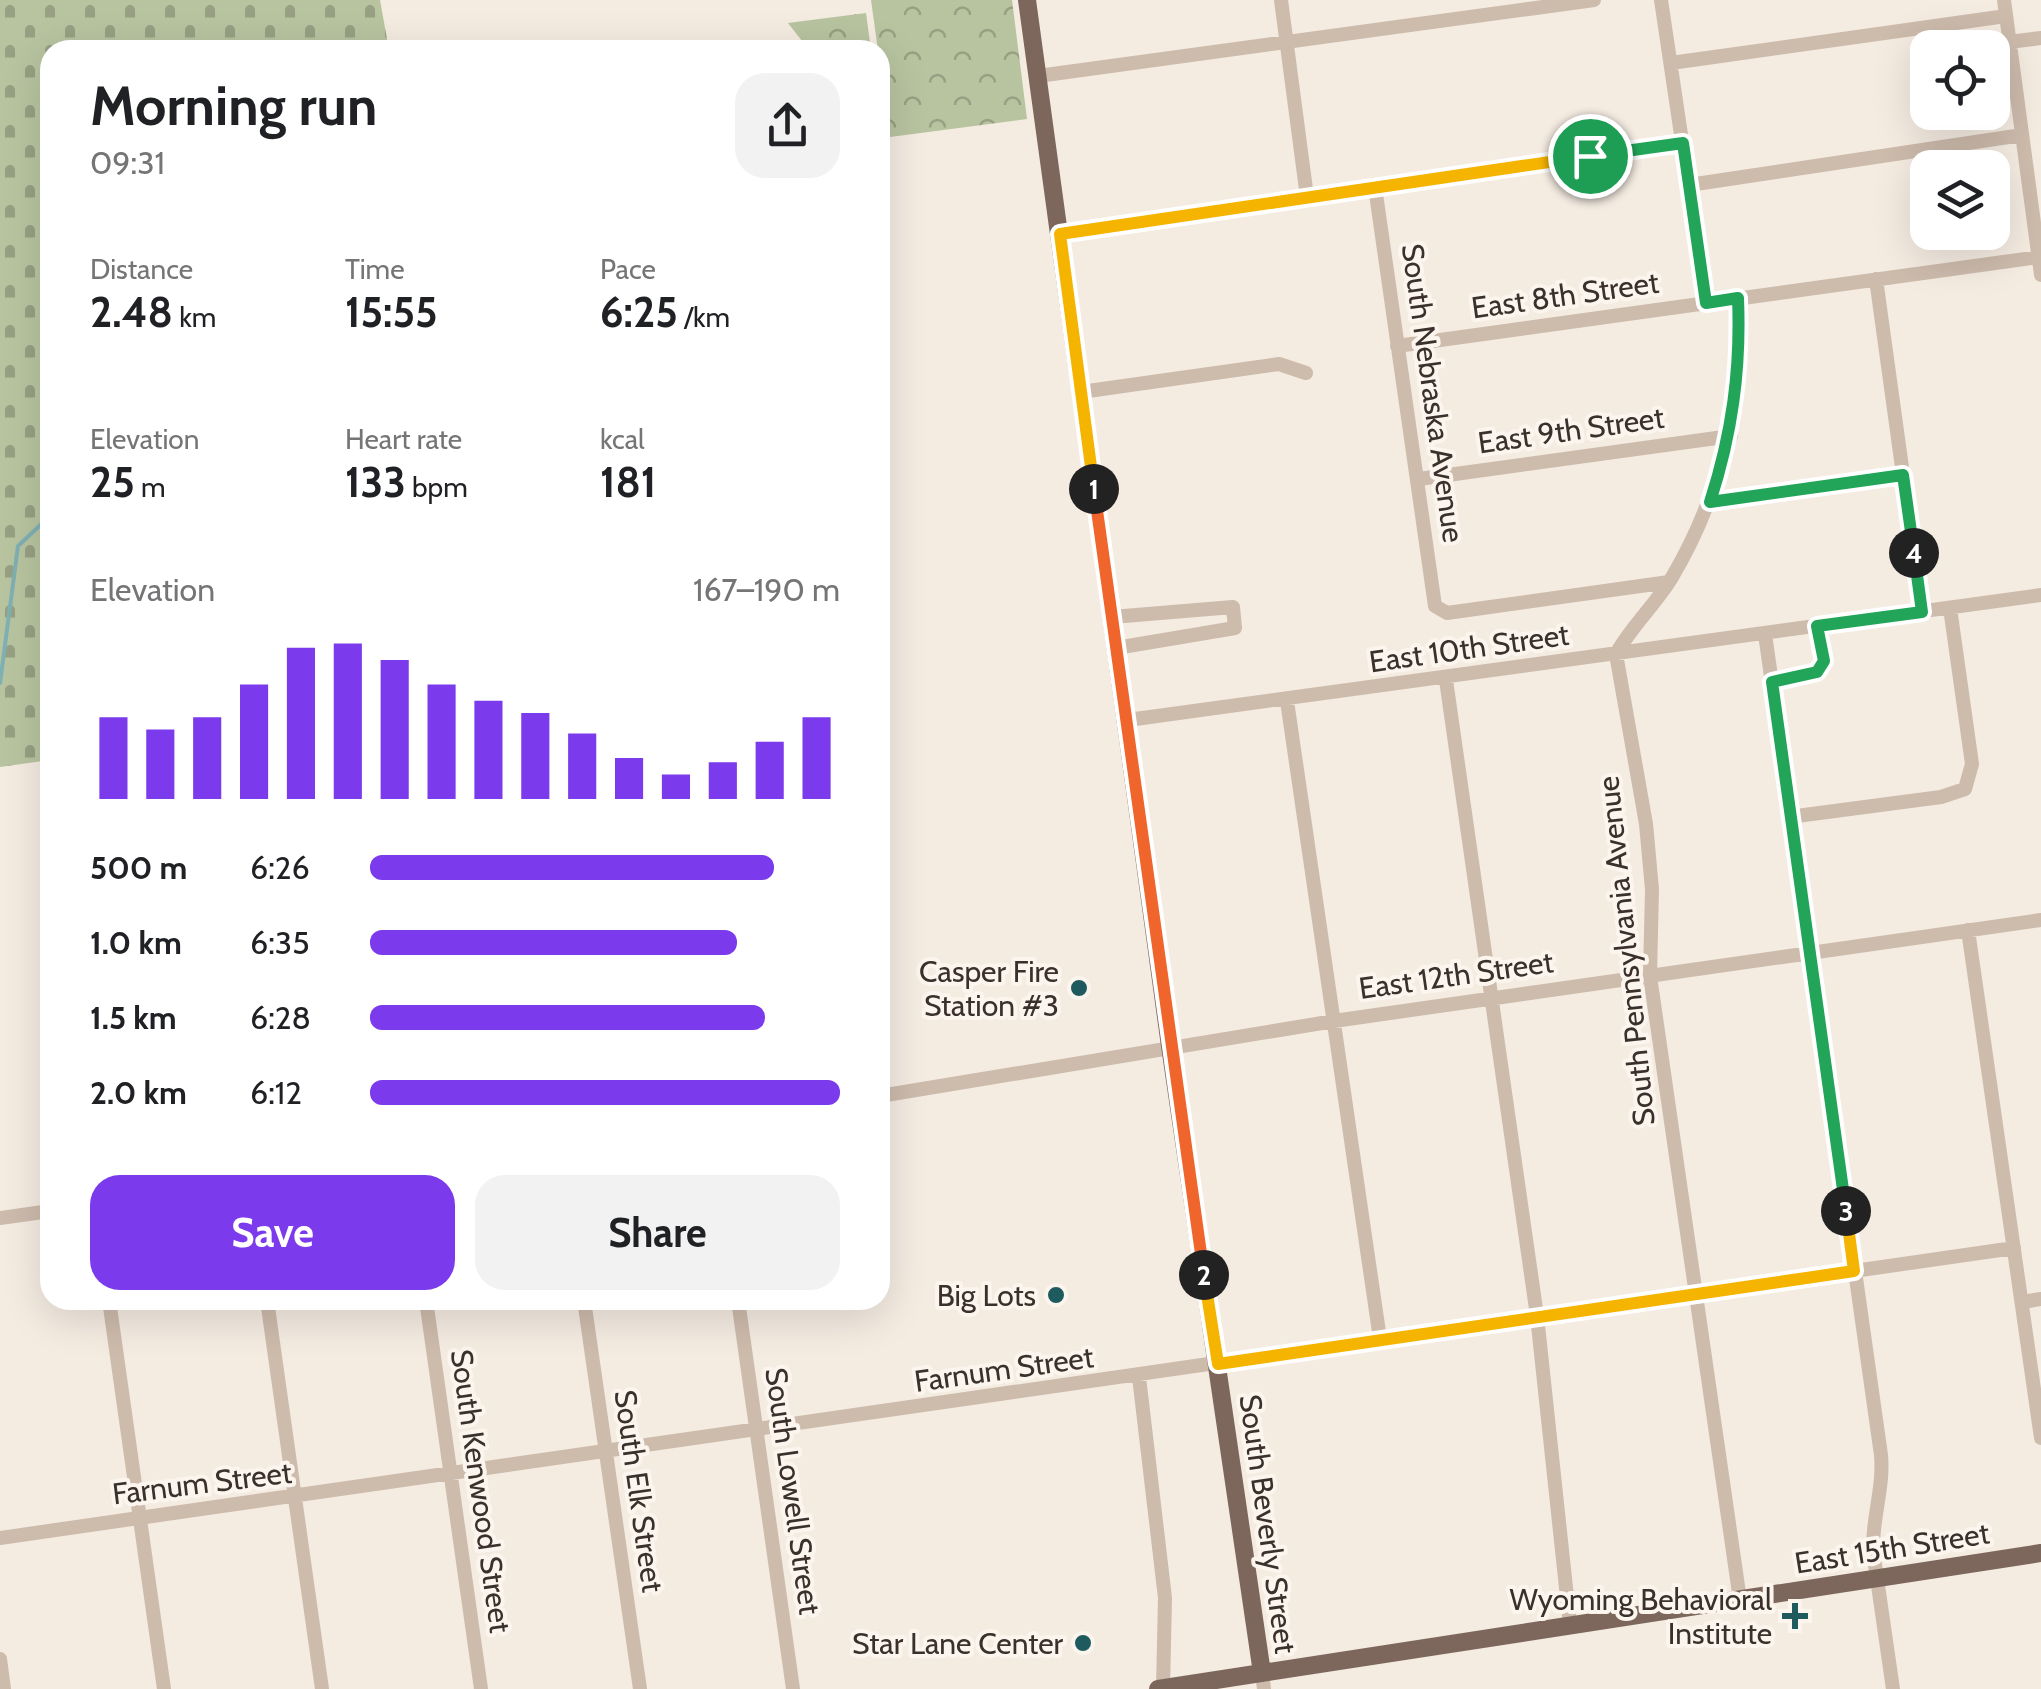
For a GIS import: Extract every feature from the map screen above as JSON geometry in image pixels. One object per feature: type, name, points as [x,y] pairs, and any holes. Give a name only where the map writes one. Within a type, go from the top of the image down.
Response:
[{"type":"main road","name":"South Beverly Street","points":[[1027,0],[1170,1046],[1263,1681]]},
{"type":"main road","name":"East 15th Street","points":[[1161,1689],[1263,1681],[1570,1625],[2041,1553]]},
{"type":"street","points":[[1281,0],[1307,197]]},
{"type":"street","points":[[1443,0],[1446,19]]},
{"type":"street","points":[[1038,76],[1594,0]]},
{"type":"street","points":[[1660,0],[1706,303]]},
{"type":"street","points":[[2004,0],[2008,30]]},
{"type":"street","points":[[1671,63],[2006,16]]},
{"type":"street","points":[[2010,42],[2041,38]]},
{"type":"street","points":[[2010,49],[2022,135],[2035,183],[2041,274]]},
{"type":"street","points":[[1689,185],[2022,135]]},
{"type":"street","points":[[1060,234],[1683,143]]},
{"type":"street","name":"South Nebraska Avenue","points":[[1375,187],[1435,606],[1447,613],[1669,582]]},
{"type":"street","name":"East 8th Street","points":[[1397,346],[2038,257]]},
{"type":"street","points":[[1876,279],[1922,612]]},
{"type":"street","points":[[1616,654],[1669,582],[1710,502],[1731,436],[1740,337],[1738,298]]},
{"type":"street","points":[[1081,392],[1278,364],[1306,374]]},
{"type":"street","name":"East 9th Street","points":[[1419,479],[1731,436]]},
{"type":"street","points":[[1710,502],[1903,475]]},
{"type":"street","name":"East 10th Street","points":[[1128,720],[1288,702],[2041,595]]},
{"type":"street","points":[[1112,617],[1232,607],[1235,628],[1116,648]]},
{"type":"street","points":[[1790,817],[1940,797],[1965,788],[1972,764],[1950,608]]},
{"type":"street","points":[[1772,682],[1817,672],[1824,661],[1817,626]]},
{"type":"street","points":[[1765,634],[1883,1477],[1872,1530],[1893,1689]]},
{"type":"street","name":"South Pennsylvania Avenue","points":[[1616,654],[1646,824],[1652,888],[1650,976],[1740,1600]]},
{"type":"street","points":[[1446,680],[1536,1316],[1570,1625]]},
{"type":"street","points":[[1288,702],[1380,1339]]},
{"type":"street","name":"East 12th Street","points":[[890,1094],[1334,1021],[2041,920]]},
{"type":"street","points":[[1968,930],[2041,1438]]},
{"type":"street","points":[[0,1218],[40,1212]]},
{"type":"street","name":"Farnum Street","points":[[0,1538],[294,1499],[2014,1248]]},
{"type":"street","points":[[2022,1302],[2041,1299]]},
{"type":"street","points":[[110,1310],[164,1689]]},
{"type":"street","points":[[268,1310],[322,1689]]},
{"type":"street","name":"South Kenwood Street","points":[[427,1310],[481,1689]]},
{"type":"street","name":"South Elk Street","points":[[585,1310],[640,1689]]},
{"type":"street","name":"South Lowell Street","points":[[739,1310],[793,1689]]},
{"type":"street","points":[[1140,1377],[1165,1598],[1161,1689]]},
{"type":"street","points":[[0,1659],[4,1689]]},
{"type":"green space","points":[[0,0],[380,0],[387,40],[40,40],[40,761],[0,767]]},
{"type":"green space","points":[[871,0],[1012,0],[1027,119],[890,137],[890,40],[877,40]]},
{"type":"green space","points":[[866,13],[870,40],[801,40],[788,23]]},
{"type":"waterway","points":[[0,683],[18,546],[40,525]]},
{"type":"place","name":"Casper Fire Station #3","points":[[1079,988]]},
{"type":"place","name":"Big Lots","points":[[1056,1295]]},
{"type":"place","name":"Wyoming Behavioral Institute","points":[[1795,1616]]},
{"type":"place","name":"Star Lane Center","points":[[1083,1643]]},
{"type":"route","points":[[1683,143],[1706,303],[1738,298],[1740,337],[1731,436],[1710,502],[1903,475],[1922,612],[1817,626],[1824,661],[1817,672],[1805,678],[1772,682],[1854,1271],[1218,1364],[1170,1046],[1060,234],[1590,156],[1683,143]]}]
